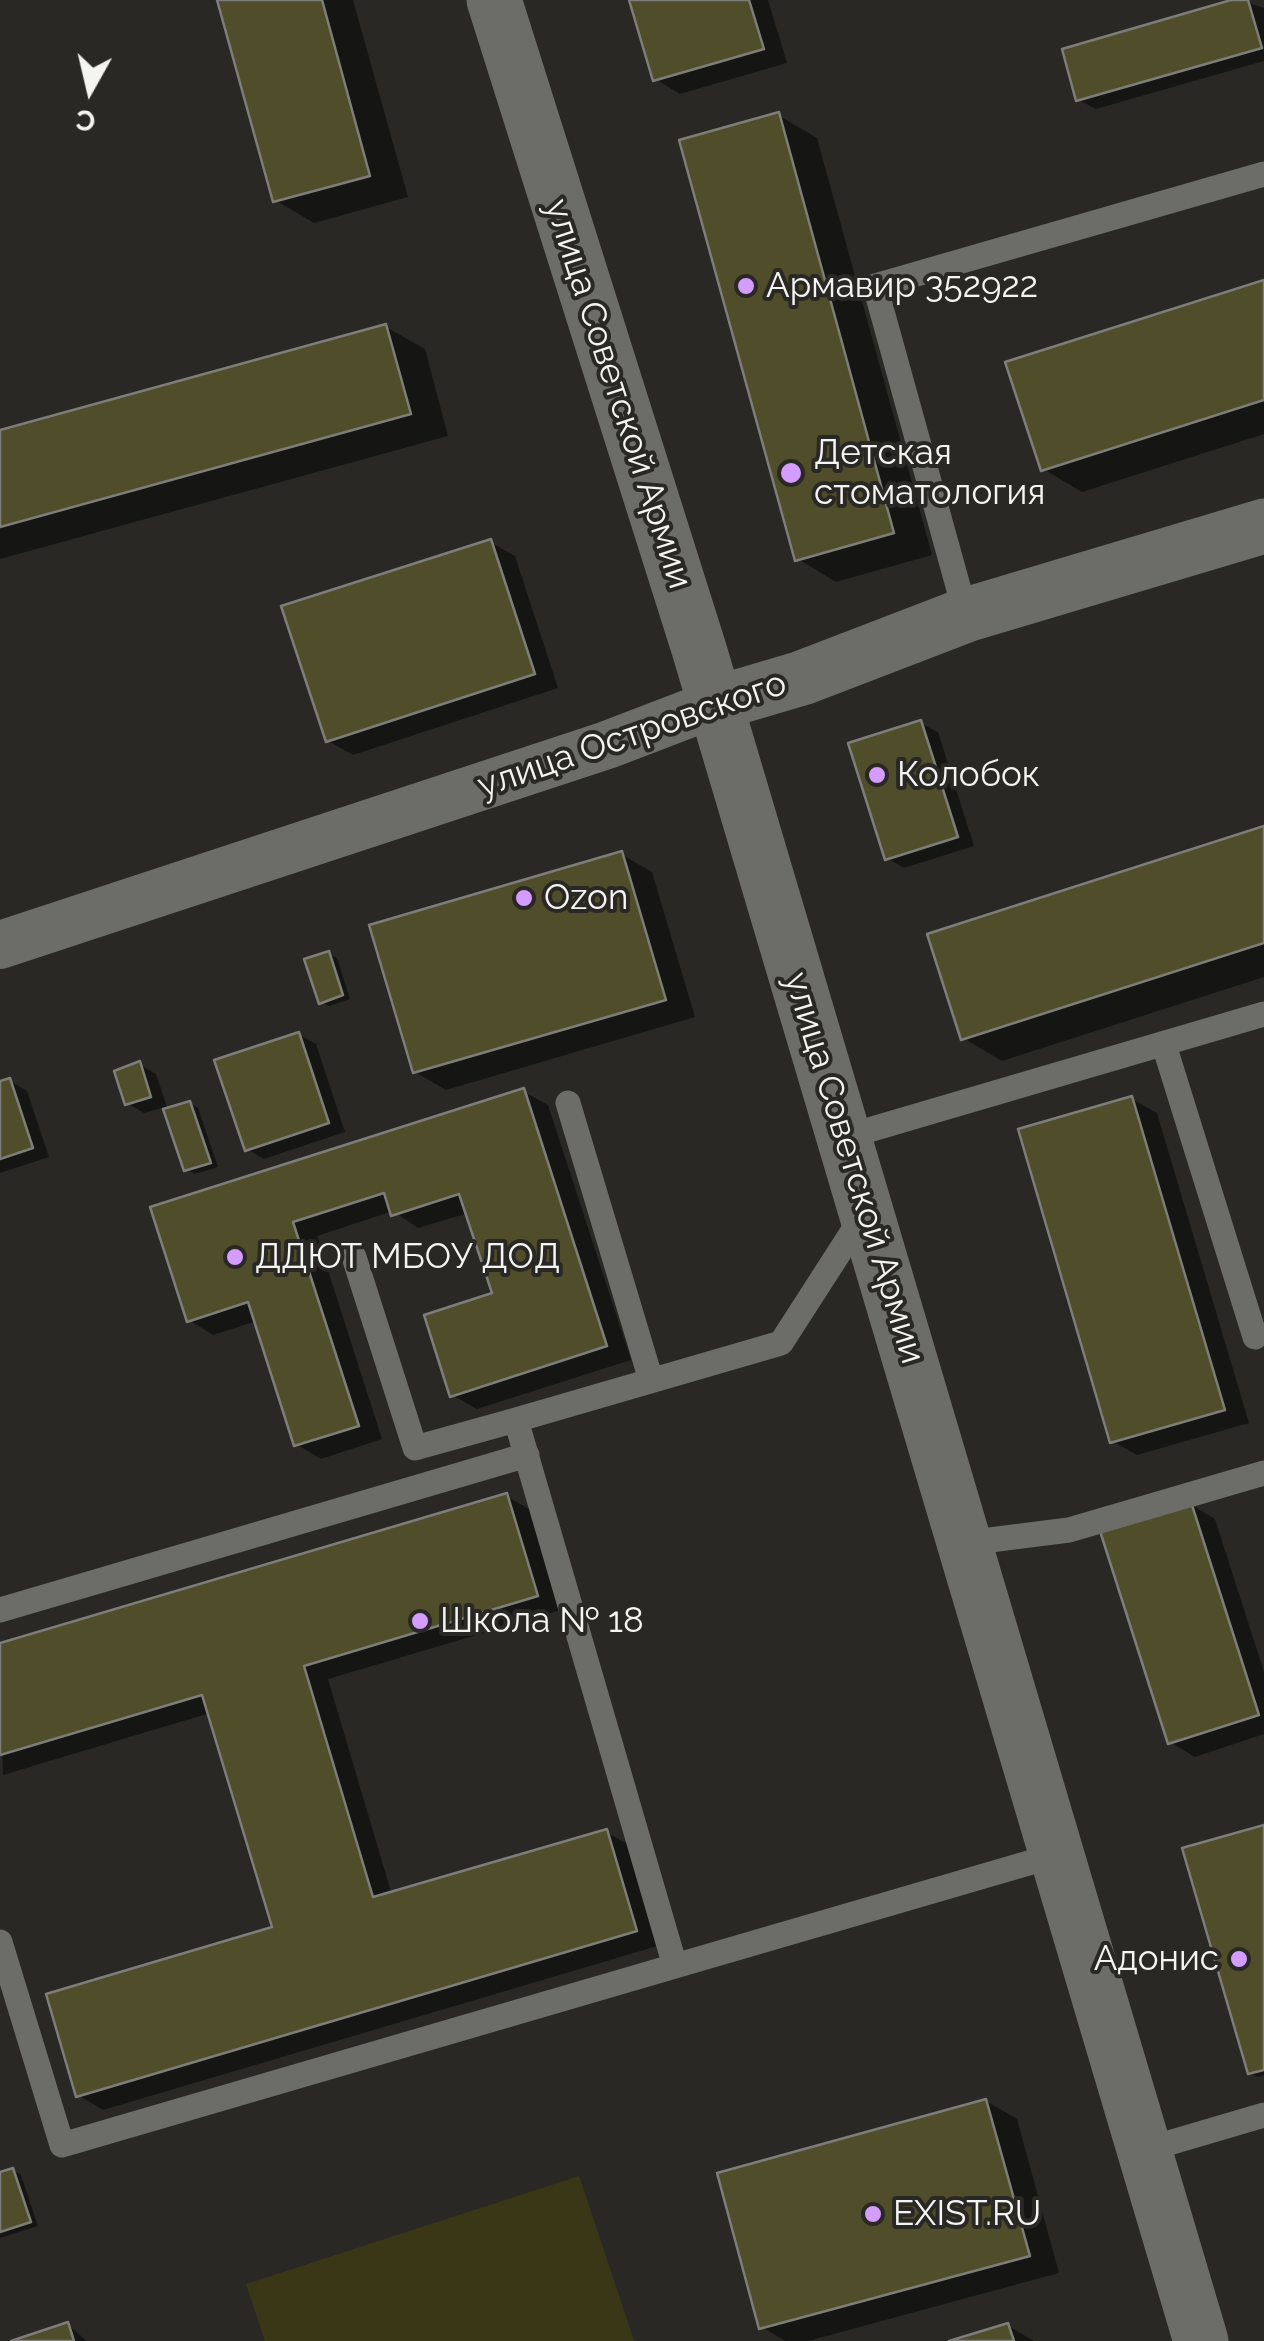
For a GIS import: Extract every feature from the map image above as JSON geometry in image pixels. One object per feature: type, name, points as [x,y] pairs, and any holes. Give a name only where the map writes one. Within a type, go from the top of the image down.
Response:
[{"type":"main road","name":"улица Советской Армии","points":[[494,0],[867,1209],[1201,2341]]},
{"type":"main road","name":"улица Островского","points":[[714,704],[802,678],[966,615],[1264,526]]},
{"type":"street","name":"улица Островского","points":[[3,937],[607,745],[714,704]]},
{"type":"lane","points":[[966,615],[875,286],[1264,174]]},
{"type":"lane","points":[[845,1137],[1264,1014]]},
{"type":"lane","points":[[1164,1044],[1255,1337]]},
{"type":"lane","points":[[568,1102],[651,1380]]},
{"type":"lane","points":[[354,1257],[414,1448],[781,1344],[867,1209]]},
{"type":"lane","points":[[516,1420],[675,1966]]},
{"type":"lane","points":[[0,1610],[527,1455]]},
{"type":"lane","points":[[966,1543],[1069,1530],[1264,1473]]},
{"type":"lane","points":[[0,1942],[62,2145],[1056,1854]]},
{"type":"lane","points":[[1145,2150],[1264,2115]]},
{"type":"shaded area","points":[[579,2176],[634,2341],[265,2341],[246,2284]]},
{"type":"building","points":[[217,0],[322,0],[370,176],[273,202]]},
{"type":"building","points":[[629,0],[749,0],[764,49],[653,81]]},
{"type":"building","points":[[1231,0],[1248,0],[1262,48],[1076,101],[1062,49]]},
{"type":"building","points":[[779,112],[894,533],[795,561],[679,140]]},
{"type":"building","points":[[1264,280],[1264,400],[1041,471],[1005,362]]},
{"type":"building","points":[[386,324],[411,414],[0,527],[0,430]]},
{"type":"building","points":[[491,539],[535,674],[326,742],[281,606]]},
{"type":"building","points":[[921,720],[958,837],[885,860],[848,743]]},
{"type":"building","points":[[1264,826],[1264,943],[961,1040],[927,934]]},
{"type":"building","points":[[622,851],[666,1000],[413,1073],[369,925]]},
{"type":"building","points":[[329,951],[343,995],[319,1004],[304,959]]},
{"type":"building","points":[[299,1032],[329,1123],[245,1151],[214,1060]]},
{"type":"building","points":[[140,1061],[151,1097],[125,1105],[114,1071]]},
{"type":"building","points":[[10,1078],[33,1148],[0,1159],[0,1081]]},
{"type":"building","name":"ДДЮТ МБОУ ДОД","points":[[524,1088],[607,1346],[450,1397],[424,1315],[492,1293],[459,1194],[391,1216],[384,1193],[293,1222],[359,1426],[294,1446],[248,1302],[187,1322],[150,1207]]},
{"type":"building","points":[[1132,1096],[1225,1410],[1110,1443],[1018,1129]]},
{"type":"building","points":[[190,1101],[211,1163],[184,1171],[163,1109]]},
{"type":"building","points":[[507,1493],[538,1596],[304,1666],[373,1897],[607,1829],[637,1931],[76,2097],[46,1994],[272,1927],[202,1695],[0,1755],[0,1643]]},
{"type":"building","points":[[1191,1502],[1259,1715],[1168,1744],[1100,1531]]},
{"type":"building","name":"Адонис","points":[[1264,1825],[1264,2070],[1248,2074],[1182,1848]]},
{"type":"building","name":"EXIST.RU","points":[[986,2099],[1030,2256],[759,2329],[717,2173]]},
{"type":"building","points":[[13,2168],[31,2222],[0,2232],[0,2172]]},
{"type":"building","points":[[68,2322],[74,2341],[11,2341]]},
{"type":"building","points":[[1008,2323],[1014,2341],[949,2341]]},
{"type":"place","name":"Армавир 352922","points":[[746,286]]},
{"type":"place","name":"Детская стоматология","points":[[791,473]]},
{"type":"place","name":"Колобок","points":[[877,775]]},
{"type":"place","name":"Ozon","points":[[524,898]]},
{"type":"place","name":"ДДЮТ МБОУ ДОД","points":[[235,1257]]},
{"type":"place","name":"Школа № 18","points":[[420,1621]]},
{"type":"place","name":"Адонис","points":[[1239,1959]]},
{"type":"place","name":"EXIST.RU","points":[[873,2214]]}]
